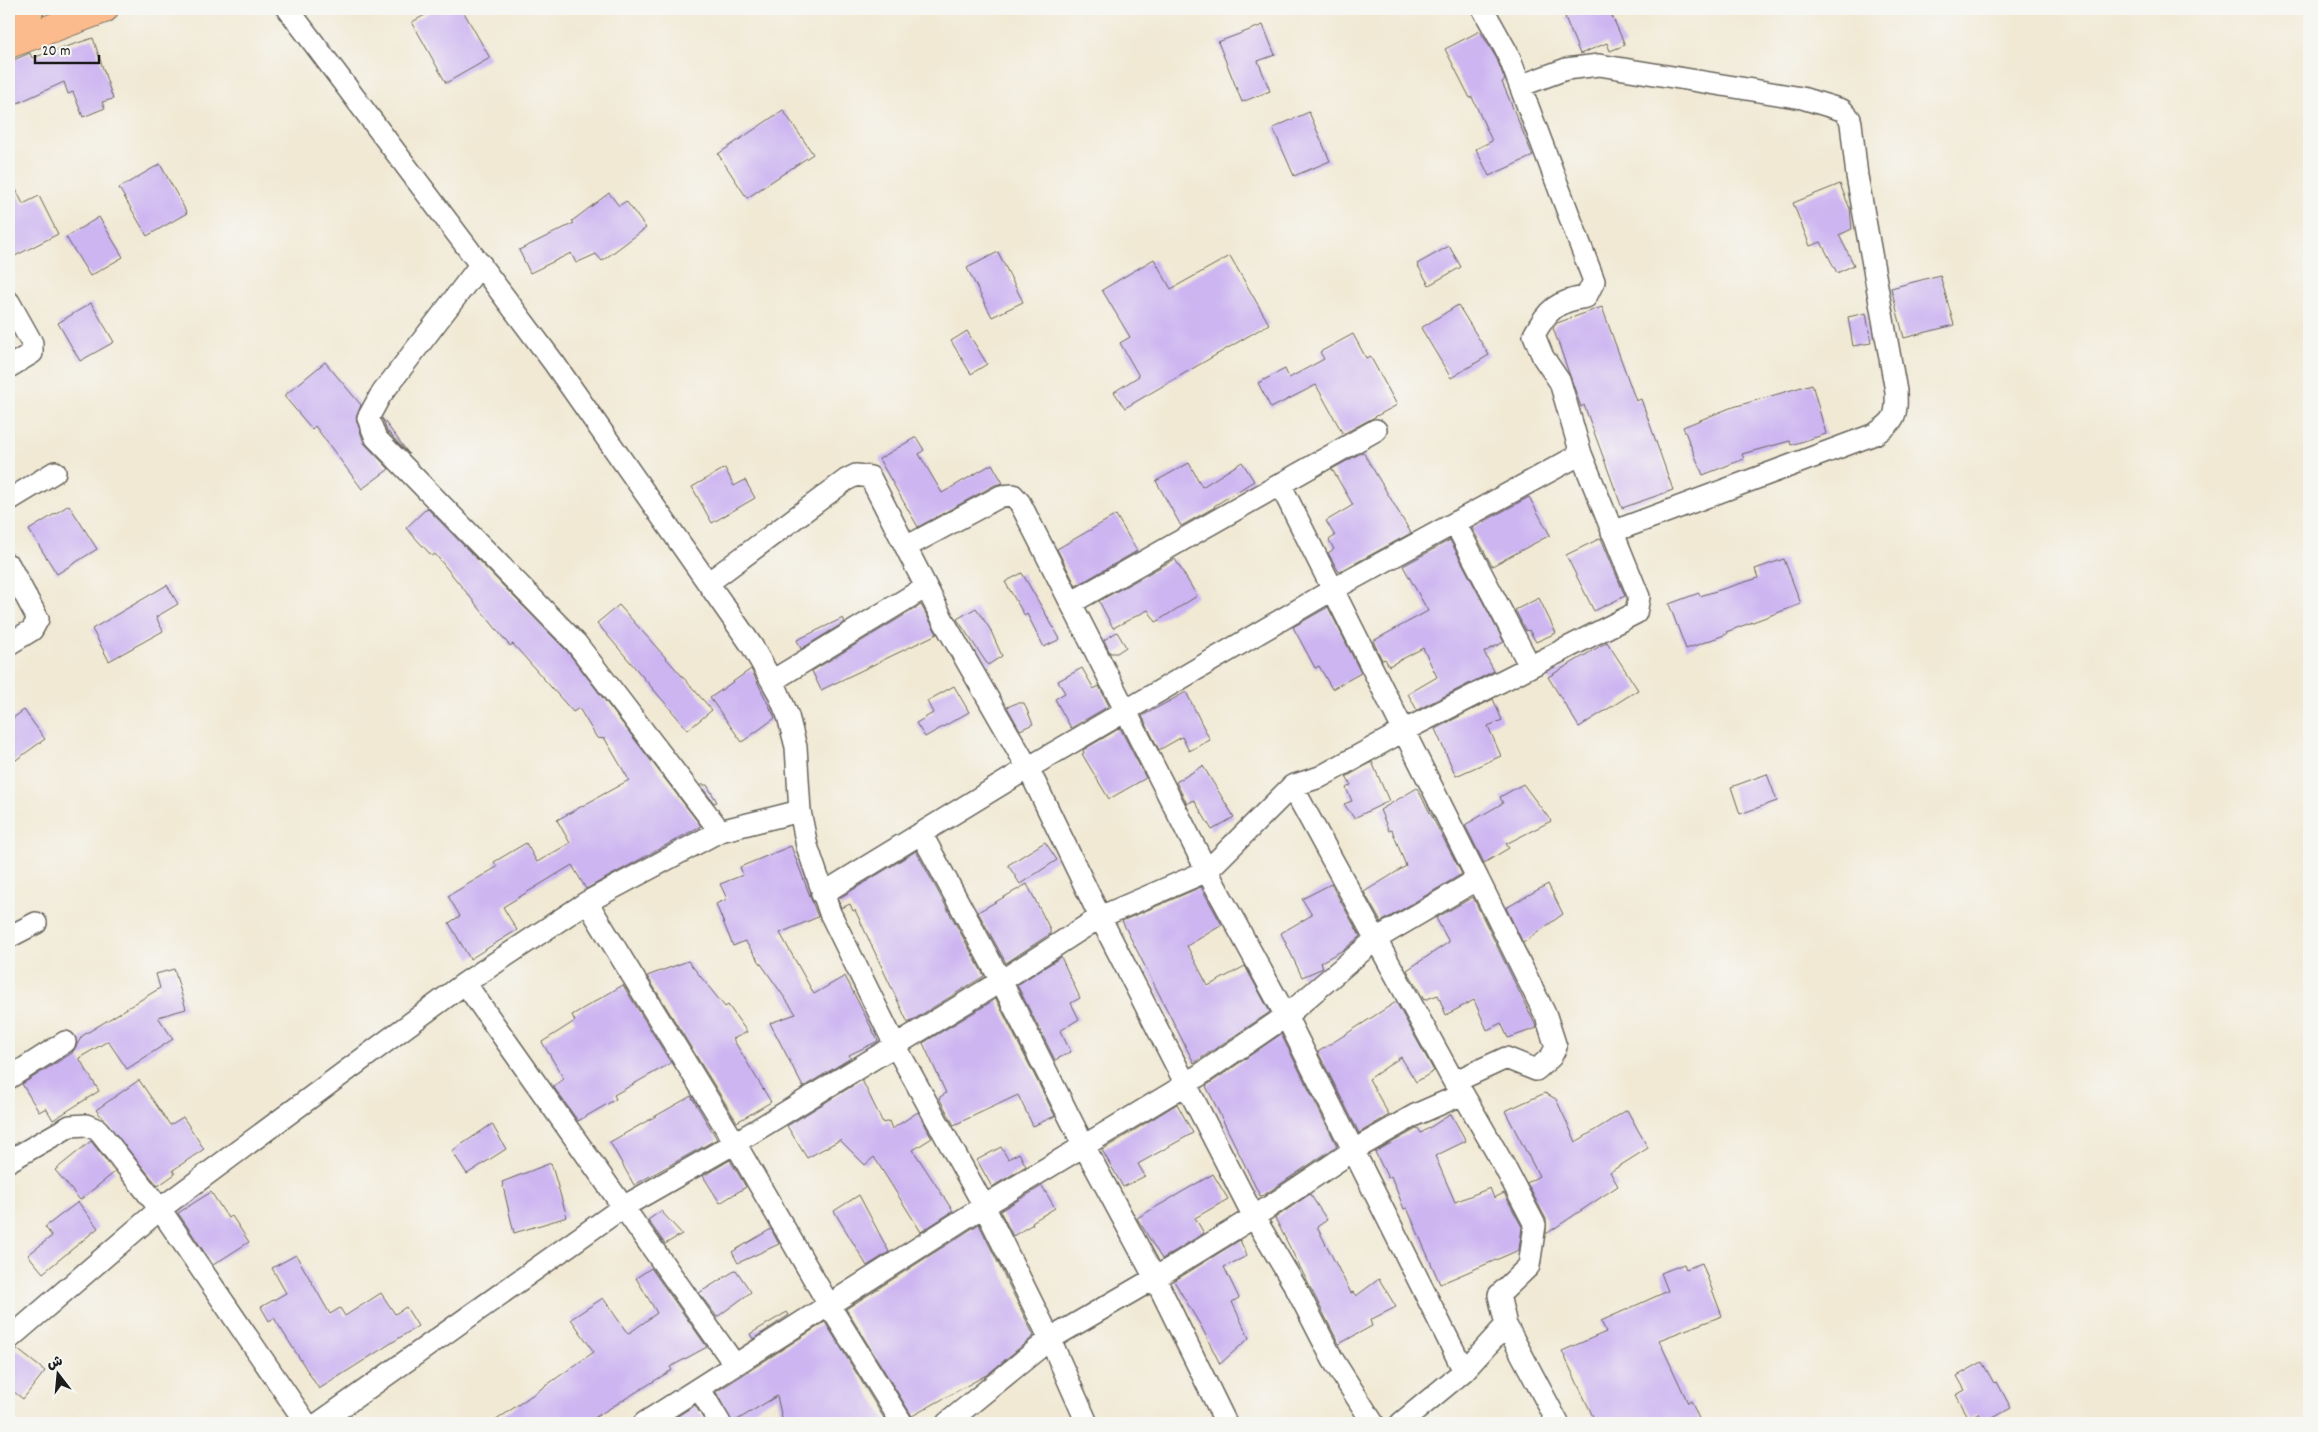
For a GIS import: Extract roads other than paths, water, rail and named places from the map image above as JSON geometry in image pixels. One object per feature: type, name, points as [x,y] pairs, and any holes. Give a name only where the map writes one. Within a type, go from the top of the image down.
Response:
[{"type":"main road","points":[[9,17],[30,9]]},
{"type":"main road","points":[[9,44],[104,9]]},
{"type":"street","points":[[288,9],[554,363],[752,646],[772,681],[788,716],[796,747],[800,811],[822,894],[895,1045],[984,1206],[1050,1339],[1087,1423]]},
{"type":"street","points":[[318,1423],[623,1208],[735,1143],[1001,981],[1100,917],[1207,871],[1292,786],[1320,777],[1405,730],[1636,613],[1639,597],[1581,454],[1560,382],[1542,357],[1534,335],[1544,314],[1568,299],[1586,297],[1594,281],[1508,54],[1483,9]]},
{"type":"street","points":[[1520,86],[1566,69],[1599,65],[1802,98],[1842,110],[1851,123],[1857,176],[1896,391],[1897,411],[1894,418],[1874,434],[1612,532]]},
{"type":"street","points":[[481,264],[380,396],[368,418],[373,431],[386,449],[576,643],[720,831]]},
{"type":"street","points":[[9,302],[33,348],[32,354],[9,367]]},
{"type":"street","points":[[1071,603],[1282,486],[1376,430]]},
{"type":"street","points":[[822,894],[1028,768],[1332,590],[1581,454]]},
{"type":"street","points":[[9,500],[55,472]]},
{"type":"street","points":[[708,583],[856,475],[870,477],[926,587],[1028,768],[1100,917],[1254,1217],[1295,1286],[1333,1360],[1373,1423]]},
{"type":"street","points":[[947,1423],[1050,1339],[1155,1278],[1254,1217],[1354,1150],[1416,1115],[1506,1058],[1536,1070],[1551,1057],[1556,1047],[1546,1016],[1405,730],[1332,590],[1282,486]]},
{"type":"street","points":[[906,547],[1001,496],[1013,495],[1020,503],[1207,871],[1286,1016],[1464,1371]]},
{"type":"street","points":[[1455,523],[1530,666]]},
{"type":"street","points":[[9,565],[38,619],[32,630],[9,644]]},
{"type":"street","points":[[772,681],[926,587]]},
{"type":"street","points":[[1292,786],[1535,1224],[1529,1266],[1499,1295],[1506,1325],[1558,1423]]},
{"type":"street","points":[[9,1338],[160,1209],[465,983],[587,902],[720,831],[800,811]]},
{"type":"street","points":[[921,833],[1001,981],[1084,1146],[1155,1278],[1226,1423]]},
{"type":"street","points":[[644,1423],[984,1206],[1185,1085],[1286,1016],[1376,939],[1478,878]]},
{"type":"street","points":[[587,902],[735,1143],[829,1305],[902,1423]]},
{"type":"street","points":[[465,983],[735,1365]]},
{"type":"street","points":[[9,1078],[65,1042]]},
{"type":"street","points":[[9,1161],[70,1126],[86,1125],[98,1130],[160,1209],[306,1423]]},
{"type":"street","points":[[1401,1423],[1464,1371],[1506,1325]]},
{"type":"street","points":[[699,1388],[720,1423]]}]
